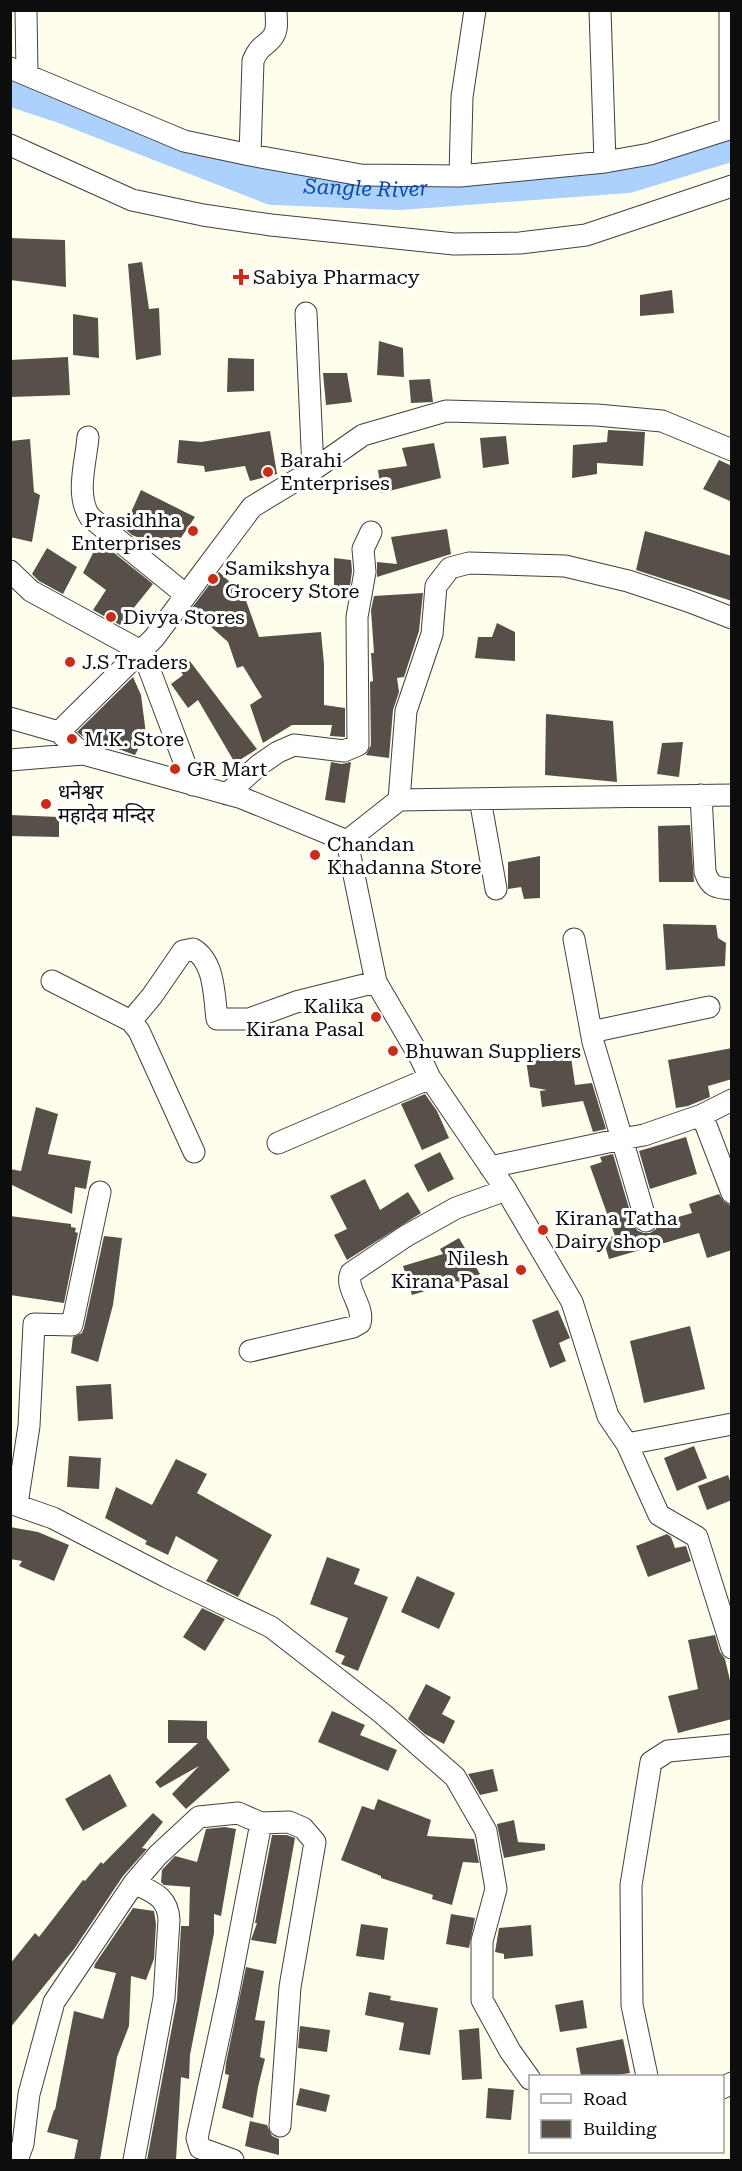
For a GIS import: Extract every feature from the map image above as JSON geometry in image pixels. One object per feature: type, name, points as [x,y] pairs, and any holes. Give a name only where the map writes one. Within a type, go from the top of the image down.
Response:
[{"type":"street","points":[[26,10],[19,71],[184,141],[361,174],[460,176],[605,162],[650,154],[731,128],[730,10]]},
{"type":"street","points":[[250,155],[253,62],[257,49],[274,36],[276,10]]},
{"type":"street","points":[[460,176],[462,97],[475,10]]},
{"type":"street","points":[[600,10],[605,162]]},
{"type":"street","points":[[10,145],[132,200],[204,215],[271,225],[454,244],[520,243],[586,236],[732,186]]},
{"type":"street","points":[[306,313],[313,470]]},
{"type":"street","points":[[59,732],[154,638],[252,507],[313,470],[363,435],[446,411],[597,415],[662,420],[732,450]]},
{"type":"street","points":[[88,437],[82,497],[84,507],[90,517],[186,595]]},
{"type":"street","points":[[227,794],[259,765],[278,752],[294,745],[344,751],[358,745],[357,617],[365,572],[363,549],[371,532]]},
{"type":"street","points":[[399,800],[406,711],[432,634],[436,586],[450,568],[469,563],[565,566],[628,581],[732,618]]},
{"type":"street","points":[[10,571],[30,591],[141,651],[193,785]]},
{"type":"street","points":[[10,718],[59,732],[83,754]]},
{"type":"street","points":[[10,760],[83,754],[242,798],[347,841]]},
{"type":"street","points":[[701,795],[705,872],[709,883],[717,888],[732,889]]},
{"type":"street","points":[[347,841],[399,800],[732,795]]},
{"type":"street","points":[[480,799],[496,889]]},
{"type":"street","points":[[347,841],[376,982],[430,1078],[506,1190],[572,1302],[608,1416],[627,1444],[659,1515],[697,1536],[732,1648]]},
{"type":"street","points":[[574,939],[591,1032],[646,1221]]},
{"type":"street","points":[[130,1021],[152,996],[183,951],[194,949],[202,954],[210,970],[218,1019],[249,1018],[296,1002],[376,982]]},
{"type":"street","points":[[52,981],[130,1021],[140,1031],[194,1152]]},
{"type":"street","points":[[591,1032],[709,1007]]},
{"type":"street","points":[[278,1143],[430,1078]]},
{"type":"street","points":[[490,1167],[644,1135],[702,1115],[732,1100]]},
{"type":"street","points":[[702,1115],[732,1193]]},
{"type":"street","points":[[250,1351],[353,1327],[360,1323],[362,1316],[349,1279],[351,1273],[406,1236],[456,1208],[506,1190]]},
{"type":"street","points":[[100,1192],[72,1325],[34,1324],[29,1426],[14,1503],[53,1518],[271,1627],[383,1714],[455,1777],[486,1831],[496,1889],[482,1941],[482,2000],[510,2051],[529,2076]]},
{"type":"street","points":[[627,1444],[732,1424]]},
{"type":"street","points":[[647,2075],[632,2005],[631,1885],[651,1762],[668,1751],[732,1744]]},
{"type":"street","points":[[17,2160],[22,2144],[29,2094],[54,2002],[134,1883],[158,1855],[199,1816],[238,1813],[261,1823],[289,1822],[303,1828],[315,1842],[290,1987],[280,2126]]},
{"type":"street","points":[[233,2160],[200,2148],[197,2138],[228,1995],[261,1823]]},
{"type":"street","points":[[134,1883],[161,1897],[169,1909],[164,1998],[134,2160]]},
{"type":"building","points":[[10,238],[65,240],[66,287],[10,280]]},
{"type":"building","points":[[142,262],[149,309],[159,308],[161,355],[136,360],[128,264]]},
{"type":"building","points":[[672,290],[674,313],[640,316],[640,295]]},
{"type":"building","points":[[73,314],[98,318],[99,358],[73,355]]},
{"type":"building","points":[[379,341],[403,348],[404,377],[377,375]]},
{"type":"building","points":[[68,357],[70,395],[10,397],[10,360]]},
{"type":"building","points":[[228,358],[254,359],[254,391],[227,392]]},
{"type":"building","points":[[323,373],[347,373],[352,402],[326,405]]},
{"type":"building","points":[[430,379],[433,402],[411,403],[409,380]]},
{"type":"building","points":[[608,430],[645,432],[643,466],[597,463],[597,474],[572,478],[573,445],[607,442]]},
{"type":"building","points":[[270,431],[277,474],[250,481],[245,466],[205,472],[204,466],[177,463],[179,440],[201,442]]},
{"type":"building","points":[[506,436],[509,464],[483,468],[480,438]]},
{"type":"building","points":[[30,439],[34,492],[40,495],[32,542],[10,537],[10,441]]},
{"type":"building","points":[[434,443],[441,478],[381,493],[378,470],[407,466],[402,448]]},
{"type":"building","points":[[719,460],[732,466],[732,502],[703,489]]},
{"type":"building","points":[[141,490],[195,517],[172,551],[132,535],[124,528]]},
{"type":"building","points":[[447,529],[451,554],[377,577],[377,562],[397,564],[391,537]]},
{"type":"building","points":[[645,531],[732,556],[732,601],[636,570]]},
{"type":"building","points":[[99,541],[153,584],[120,625],[93,610],[106,590],[83,573]]},
{"type":"building","points":[[47,548],[77,567],[63,594],[39,581],[32,574]]},
{"type":"building","points":[[334,558],[351,560],[352,571],[350,586],[334,591]]},
{"type":"building","points":[[219,572],[244,595],[259,637],[321,632],[324,705],[345,708],[345,737],[330,736],[332,725],[292,725],[263,743],[250,705],[262,697],[243,666],[237,668],[228,642],[191,609]]},
{"type":"building","points":[[423,593],[419,631],[404,677],[397,678],[399,692],[393,710],[389,758],[366,755],[371,745],[370,682],[373,681],[371,653],[374,653],[371,610],[374,596]]},
{"type":"building","points":[[497,623],[515,632],[515,661],[475,658],[478,637],[492,637]]},
{"type":"building","points":[[186,656],[257,749],[235,763],[198,700],[188,708],[171,684],[183,675],[176,663]]},
{"type":"building","points":[[133,677],[141,695],[146,734],[135,755],[82,736],[77,732]]},
{"type":"building","points":[[546,714],[613,721],[617,782],[545,775]]},
{"type":"building","points":[[683,742],[679,777],[657,774],[662,743]]},
{"type":"building","points":[[331,762],[342,764],[351,762],[345,803],[325,800]]},
{"type":"building","points":[[10,815],[59,817],[59,837],[10,836]]},
{"type":"building","points":[[690,825],[694,882],[659,882],[658,826]]},
{"type":"building","points":[[540,856],[540,898],[524,899],[521,887],[508,889],[508,862]]},
{"type":"building","points":[[663,924],[716,925],[718,938],[726,943],[725,966],[666,970]]},
{"type":"building","points":[[732,1048],[732,1079],[708,1086],[710,1097],[676,1108],[668,1060]]},
{"type":"building","points":[[552,1050],[553,1059],[571,1057],[575,1085],[592,1083],[606,1129],[593,1132],[583,1101],[542,1107],[540,1091],[547,1090],[530,1087],[525,1053]]},
{"type":"building","points":[[425,1094],[437,1111],[449,1138],[422,1150],[401,1104]]},
{"type":"building","points":[[36,1107],[58,1114],[48,1154],[91,1161],[86,1189],[75,1187],[72,1214],[10,1184],[10,1169],[21,1171]]},
{"type":"building","points":[[686,1137],[697,1174],[650,1189],[639,1151]]},
{"type":"building","points":[[440,1152],[454,1179],[428,1192],[414,1165]]},
{"type":"building","points":[[613,1154],[634,1225],[638,1231],[650,1233],[656,1229],[658,1223],[692,1213],[689,1204],[719,1194],[724,1202],[732,1206],[732,1250],[707,1258],[699,1233],[609,1259],[603,1239],[615,1236],[590,1166],[602,1162],[600,1157]]},
{"type":"building","points":[[365,1179],[380,1210],[408,1192],[421,1213],[347,1260],[334,1235],[347,1229],[330,1196]]},
{"type":"building","points":[[10,1216],[71,1224],[71,1227],[76,1228],[75,1232],[78,1233],[64,1303],[10,1295]]},
{"type":"building","points":[[104,1236],[122,1238],[113,1305],[98,1362],[71,1353],[73,1337],[82,1333],[84,1328]]},
{"type":"building","points":[[459,1238],[480,1274],[461,1285],[458,1281],[412,1295],[403,1266],[443,1254],[440,1249]]},
{"type":"building","points":[[558,1310],[570,1338],[559,1343],[566,1361],[550,1368],[532,1320]]},
{"type":"building","points":[[690,1326],[705,1389],[644,1403],[630,1341]]},
{"type":"building","points":[[111,1384],[113,1419],[78,1421],[76,1386]]},
{"type":"building","points":[[694,1446],[707,1478],[677,1491],[664,1458]]},
{"type":"building","points":[[69,1456],[101,1458],[99,1489],[67,1487]]},
{"type":"building","points":[[176,1459],[207,1474],[197,1493],[272,1535],[238,1597],[206,1581],[218,1560],[176,1536],[168,1555],[145,1544],[147,1541],[105,1518],[116,1487],[152,1505]]},
{"type":"building","points":[[728,1475],[732,1486],[732,1500],[707,1510],[698,1486]]},
{"type":"building","points":[[10,1527],[38,1532],[69,1545],[54,1581],[19,1566],[22,1561],[10,1559]]},
{"type":"building","points":[[667,1534],[671,1537],[675,1548],[686,1546],[691,1561],[648,1577],[636,1546]]},
{"type":"building","points":[[327,1557],[360,1569],[354,1584],[388,1597],[358,1671],[341,1664],[345,1656],[335,1652],[348,1618],[310,1604]]},
{"type":"building","points":[[417,1576],[455,1593],[439,1629],[401,1612]]},
{"type":"building","points":[[202,1608],[225,1619],[205,1651],[183,1637]]},
{"type":"building","points":[[715,1635],[720,1652],[725,1659],[732,1689],[732,1719],[678,1733],[668,1696],[698,1689],[688,1640]]},
{"type":"building","points":[[426,1684],[451,1697],[442,1714],[455,1721],[444,1744],[425,1734],[408,1719]]},
{"type":"building","points":[[332,1711],[365,1725],[360,1735],[397,1750],[388,1771],[318,1742]]},
{"type":"building","points":[[168,1720],[207,1721],[207,1738],[230,1770],[186,1809],[172,1794],[199,1766],[160,1788],[155,1782],[198,1743],[168,1743]]},
{"type":"building","points":[[493,1769],[498,1791],[480,1795],[468,1774]]},
{"type":"building","points":[[110,1774],[127,1806],[83,1831],[65,1799]]},
{"type":"building","points":[[378,1799],[431,1820],[427,1836],[474,1839],[479,1863],[463,1862],[452,1905],[432,1899],[433,1895],[381,1878],[381,1876],[341,1860],[362,1806],[374,1810]]},
{"type":"building","points":[[153,1813],[163,1822],[142,1848],[147,1849],[123,1876],[74,1949],[10,2028],[10,1964],[35,1933],[39,1937],[83,1880],[85,1881],[101,1862],[103,1864]]},
{"type":"building","points":[[514,1820],[518,1842],[545,1844],[545,1850],[504,1858],[497,1824]]},
{"type":"building","points":[[225,1827],[236,1829],[221,1916],[214,1914],[214,1933],[190,2055],[189,2079],[181,2077],[176,2160],[147,2160],[177,2000],[181,1926],[189,1926],[190,1887],[164,1885],[161,1882],[162,1870],[175,1856],[197,1862],[206,1829]]},
{"type":"building","points":[[272,1835],[287,1835],[295,1838],[276,1944],[251,1940],[257,1923],[255,1923]]},
{"type":"building","points":[[133,1908],[154,1911],[156,1924],[154,1959],[146,1980],[131,1976],[129,2026],[117,2057],[100,2160],[74,2160],[78,2140],[47,2132],[55,2110],[74,2011],[103,2019],[116,1973],[94,1968],[95,1964]]},
{"type":"building","points":[[451,1914],[475,1918],[469,1948],[446,1944]]},
{"type":"building","points":[[361,1924],[388,1928],[384,1960],[356,1956]]},
{"type":"building","points":[[531,1925],[533,1956],[504,1959],[504,1954],[495,1952],[499,1928]]},
{"type":"building","points":[[246,1967],[264,1971],[255,2020],[265,2021],[260,2057],[265,2059],[253,2118],[222,2108],[229,2075],[225,2074],[226,2063]]},
{"type":"building","points":[[369,1992],[391,1996],[390,2000],[438,2008],[430,2055],[399,2050],[404,2023],[365,2015]]},
{"type":"building","points":[[583,2000],[587,2028],[560,2032],[555,2005]]},
{"type":"building","points":[[300,2026],[330,2030],[327,2052],[298,2048]]},
{"type":"building","points":[[479,2028],[482,2079],[462,2080],[459,2030]]},
{"type":"building","points":[[623,2039],[630,2073],[581,2075],[576,2048]]},
{"type":"building","points":[[300,2088],[330,2095],[326,2112],[296,2105]]},
{"type":"building","points":[[488,2088],[514,2090],[511,2120],[486,2118]]},
{"type":"building","points":[[250,2121],[267,2125],[272,2136],[279,2139],[279,2155],[245,2146]]},
{"type":"waterway","name":"Sangle River","points":[[10,86],[65,104],[273,185],[400,190],[627,173],[732,141]]},
{"type":"place","name":"Sabiya Pharmacy","points":[[241,277]]},
{"type":"place","name":"Barahi Enterprises","points":[[268,472]]},
{"type":"place","name":"Prasidhha Enterprises","points":[[193,531]]},
{"type":"place","name":"Samikshya Grocery Store","points":[[213,579]]},
{"type":"place","name":"Divya Stores","points":[[111,617]]},
{"type":"place","name":"J.S Traders","points":[[70,662]]},
{"type":"place","name":"M.K. Store","points":[[72,739]]},
{"type":"place","name":"GR Mart","points":[[175,769]]},
{"type":"place","name":"धनेश्वर महादेव मन्दिर","points":[[46,804]]},
{"type":"place","name":"Chandan Khadanna Store","points":[[315,855]]},
{"type":"place","name":"Kalika Kirana Pasal","points":[[376,1017]]},
{"type":"place","name":"Bhuwan Suppliers","points":[[393,1051]]},
{"type":"place","name":"Kirana Tatha Dairy shop","points":[[543,1230]]},
{"type":"place","name":"Nilesh Kirana Pasal","points":[[521,1270]]}]
